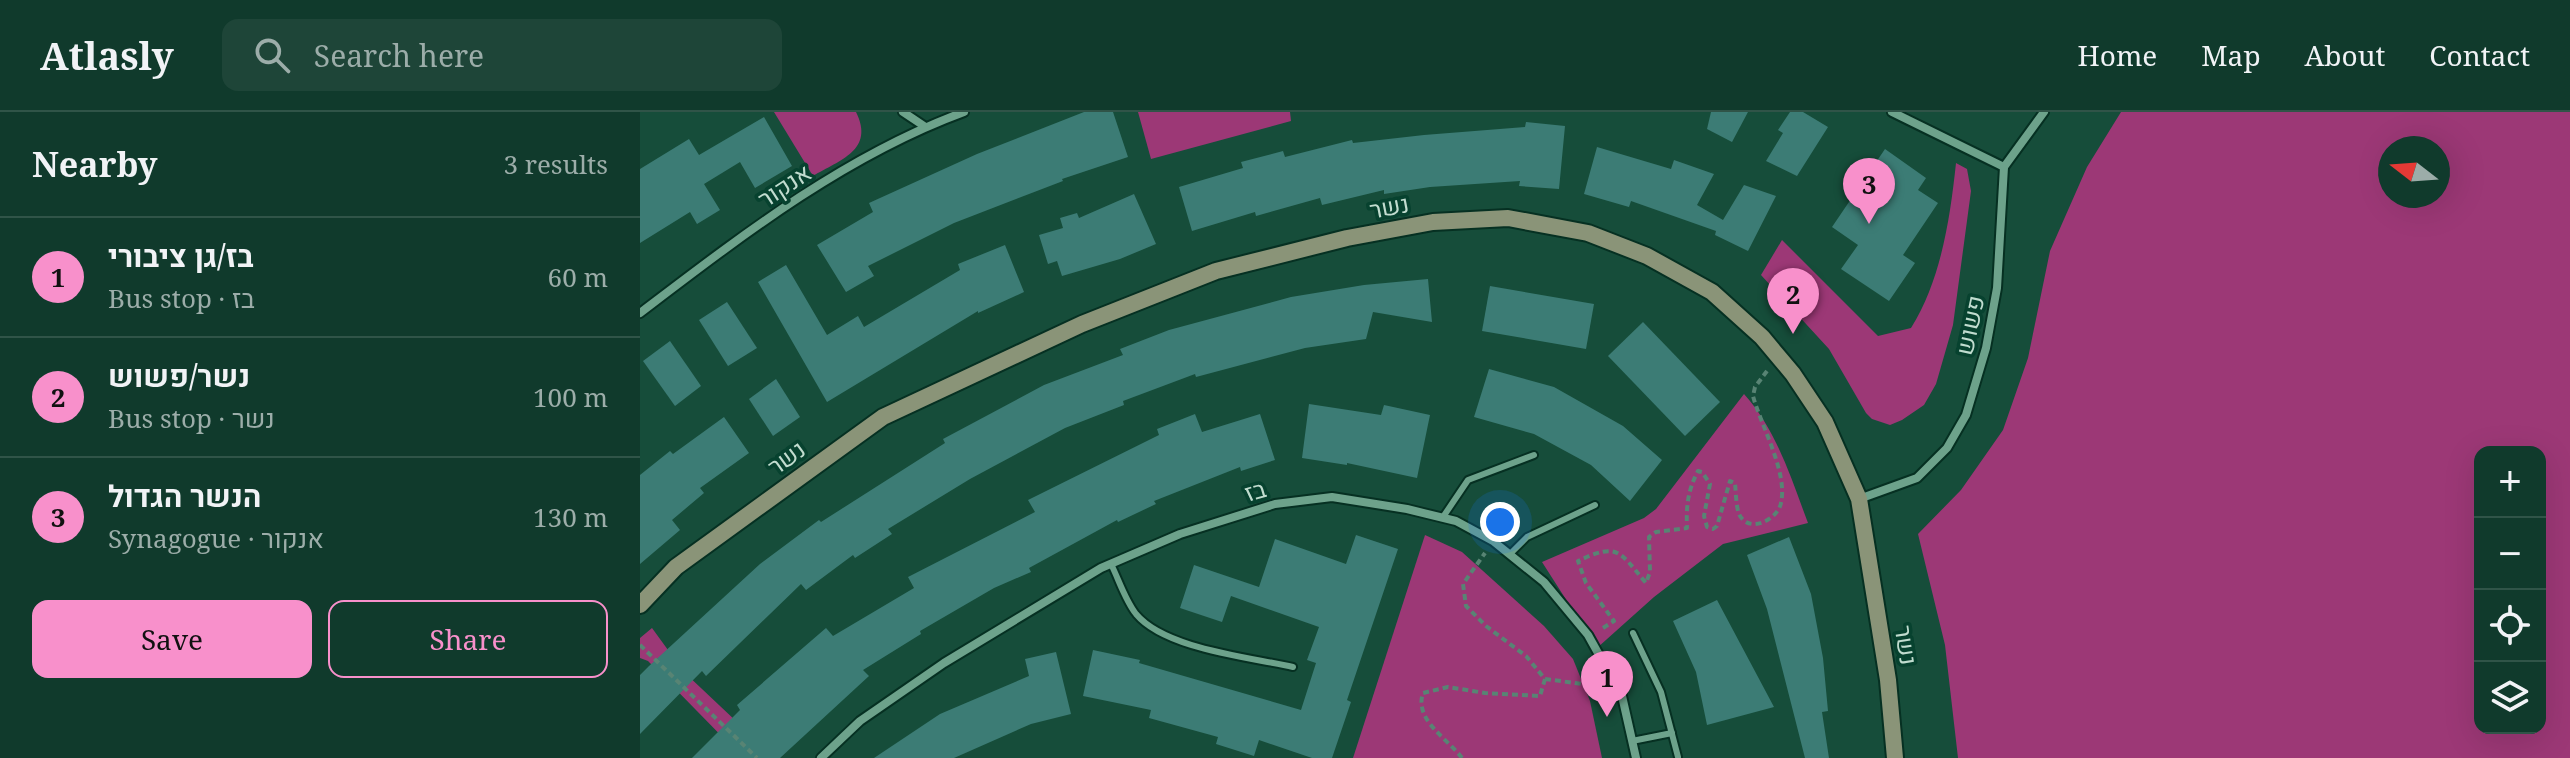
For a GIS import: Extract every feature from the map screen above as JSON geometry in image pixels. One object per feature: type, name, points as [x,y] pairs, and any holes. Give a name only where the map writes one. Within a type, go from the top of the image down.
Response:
[{"type":"street","points":[[903,112],[924,126]]},
{"type":"street","name":"אנקור","points":[[640,313],[794,200],[924,126],[964,112]]},
{"type":"street","points":[[1892,112],[2004,167],[2044,112]]},
{"type":"street","name":"פשוש","points":[[1859,499],[1917,478],[1947,448],[1966,415],[1986,348],[1997,288],[2004,167]]},
{"type":"street","name":"נשר","points":[[640,605],[676,567],[883,417],[1082,324],[1216,271],[1347,238],[1433,222],[1508,218],[1588,233],[1647,256],[1712,292],[1762,337],[1777,355],[1825,422],[1859,499],[1888,680],[1895,758]]},
{"type":"street","name":"בז","points":[[821,758],[860,721],[944,663],[1032,608],[1111,564],[1180,534],[1275,504],[1332,497],[1407,509],[1456,521],[1493,541],[1544,582],[1588,635],[1618,689],[1636,758]]},
{"type":"lane","points":[[1443,517],[1468,480],[1534,455]]},
{"type":"lane","points":[[1510,554],[1527,537],[1595,505]]},
{"type":"lane","points":[[1111,564],[1134,612],[1148,626],[1178,642],[1293,667]]},
{"type":"lane","points":[[1633,633],[1661,692],[1678,757]]},
{"type":"lane","points":[[1632,741],[1672,733]]},
{"type":"path","points":[[1600,631],[1614,621],[1586,583],[1578,561],[1604,549],[1614,551],[1630,563],[1646,583],[1650,572],[1649,537],[1656,532],[1687,528],[1686,505],[1698,471],[1710,484],[1704,516],[1707,527],[1713,529],[1717,526],[1730,481],[1735,483],[1739,514],[1744,520],[1755,524],[1770,521],[1776,516],[1782,491],[1778,465],[1753,396],[1755,387],[1777,355]]},
{"type":"path","points":[[1493,541],[1463,584],[1466,606],[1486,626],[1526,656],[1545,679],[1618,689]]},
{"type":"path","points":[[640,645],[757,758]]},
{"type":"path","points":[[1462,758],[1452,744],[1423,717],[1420,703],[1423,693],[1448,687],[1540,696],[1545,679]]},
{"type":"shaded area","points":[[774,112],[856,112],[861,125],[858,145],[843,159],[813,176]]},
{"type":"shaded area","points":[[1138,112],[1290,112],[1291,121],[1151,159]]},
{"type":"shaded area","points":[[2121,112],[2570,112],[2570,758],[1958,758],[1945,645],[1918,534],[1961,490],[2003,430],[2028,358],[2050,251],[2087,167]]},
{"type":"shaded area","points":[[1956,163],[1967,169],[1971,191],[1953,325],[1936,384],[1924,405],[1890,425],[1872,419],[1866,413],[1829,349],[1761,275],[1782,240],[1878,336],[1911,328],[1937,269],[1951,206]]},
{"type":"shaded area","points":[[1744,394],[1774,439],[1808,523],[1723,544],[1654,597],[1597,648],[1542,562],[1644,518],[1656,509]]},
{"type":"shaded area","points":[[1425,535],[1462,552],[1544,626],[1573,659],[1590,701],[1602,758],[1353,758]]},
{"type":"shaded area","points":[[652,628],[684,672],[775,758],[743,758],[648,661],[640,658],[640,638]]},
{"type":"building","points":[[1084,112],[1113,112],[1128,157],[1062,179],[954,223],[868,266],[874,276],[846,292],[817,245],[873,212],[869,203],[977,154]]},
{"type":"building","points":[[1711,112],[1748,112],[1732,142],[1707,129]]},
{"type":"building","points":[[1790,112],[1803,112],[1828,127],[1797,176],[1766,161],[1783,133],[1778,130]]},
{"type":"building","points":[[764,117],[792,166],[755,188],[740,162],[704,184],[720,210],[697,224],[690,212],[640,243],[640,169],[689,139],[699,155]]},
{"type":"building","points":[[1526,122],[1565,126],[1559,189],[1519,186],[1520,181],[1430,187],[1384,194],[1384,190],[1322,205],[1320,198],[1256,216],[1255,212],[1192,231],[1179,187],[1243,168],[1241,162],[1283,151],[1285,157],[1352,140],[1353,143],[1525,127]]},
{"type":"building","points":[[1597,147],[1671,169],[1674,160],[1714,174],[1697,205],[1723,220],[1744,185],[1776,196],[1748,251],[1715,235],[1716,231],[1631,201],[1629,207],[1584,194]]},
{"type":"building","points":[[1885,149],[1926,178],[1918,190],[1938,203],[1903,255],[1915,263],[1889,301],[1841,269],[1858,245],[1832,227]]},
{"type":"building","points":[[1134,194],[1156,244],[1120,259],[1062,276],[1057,261],[1048,264],[1039,235],[1063,228],[1060,218],[1077,213],[1079,218]]},
{"type":"building","points":[[1005,245],[1024,292],[978,311],[827,402],[758,282],[786,265],[827,335],[858,316],[864,327],[960,270],[958,264]]},
{"type":"building","points":[[1428,279],[1432,322],[1373,312],[1366,339],[1305,348],[1196,377],[1195,374],[1123,401],[1124,405],[1065,428],[970,479],[888,529],[892,534],[855,558],[853,555],[806,590],[801,584],[706,676],[702,671],[640,734],[640,675],[649,666],[760,564],[819,520],[821,522],[945,443],[943,439],[1044,385],[1123,355],[1120,349],[1169,330],[1291,297]]},
{"type":"building","points":[[1490,286],[1594,304],[1586,349],[1482,331]]},
{"type":"building","points":[[727,302],[757,348],[728,366],[699,320]]},
{"type":"building","points":[[1643,322],[1720,402],[1685,436],[1608,356]]},
{"type":"building","points":[[670,341],[701,386],[675,406],[643,361]]},
{"type":"building","points":[[1489,369],[1554,387],[1623,426],[1662,460],[1630,501],[1591,465],[1534,434],[1474,417]]},
{"type":"building","points":[[776,379],[800,417],[773,436],[749,399]]},
{"type":"building","points":[[1309,404],[1381,415],[1384,405],[1430,415],[1417,478],[1347,463],[1302,458]]},
{"type":"building","points":[[1195,414],[1202,432],[1260,414],[1275,460],[1241,471],[1240,467],[1154,501],[1156,504],[1117,520],[1029,568],[1031,572],[994,588],[920,631],[921,634],[863,670],[869,676],[780,758],[692,758],[740,710],[737,705],[826,628],[833,636],[914,588],[908,577],[1035,512],[1028,500],[1159,435],[1157,429]]},
{"type":"building","points":[[724,417],[749,453],[700,488],[704,493],[672,520],[680,530],[640,564],[640,475],[670,451],[673,454]]},
{"type":"building","points":[[1356,535],[1398,549],[1347,700],[1351,702],[1332,758],[1312,758],[1259,740],[1254,756],[1216,744],[1218,737],[1149,718],[1151,710],[1083,696],[1093,650],[1140,660],[1139,663],[1301,710],[1316,663],[1307,660],[1319,627],[1231,596],[1222,622],[1180,608],[1194,565],[1259,587],[1275,539],[1346,564]]},
{"type":"building","points":[[1789,537],[1811,594],[1823,658],[1828,711],[1822,712],[1829,758],[1805,758],[1767,609],[1747,555]]},
{"type":"building","points":[[1717,600],[1774,707],[1707,725],[1696,672],[1673,621]]},
{"type":"building","points":[[1056,652],[1071,714],[1031,724],[954,758],[874,758],[940,714],[1029,676],[1025,659]]},
{"type":"place","name":"הנשר הגדול","points":[[1869,224]]},
{"type":"place","name":"נשר/פשוש","points":[[1793,334]]},
{"type":"place","name":"בז/גן ציבורי","points":[[1607,717]]}]
